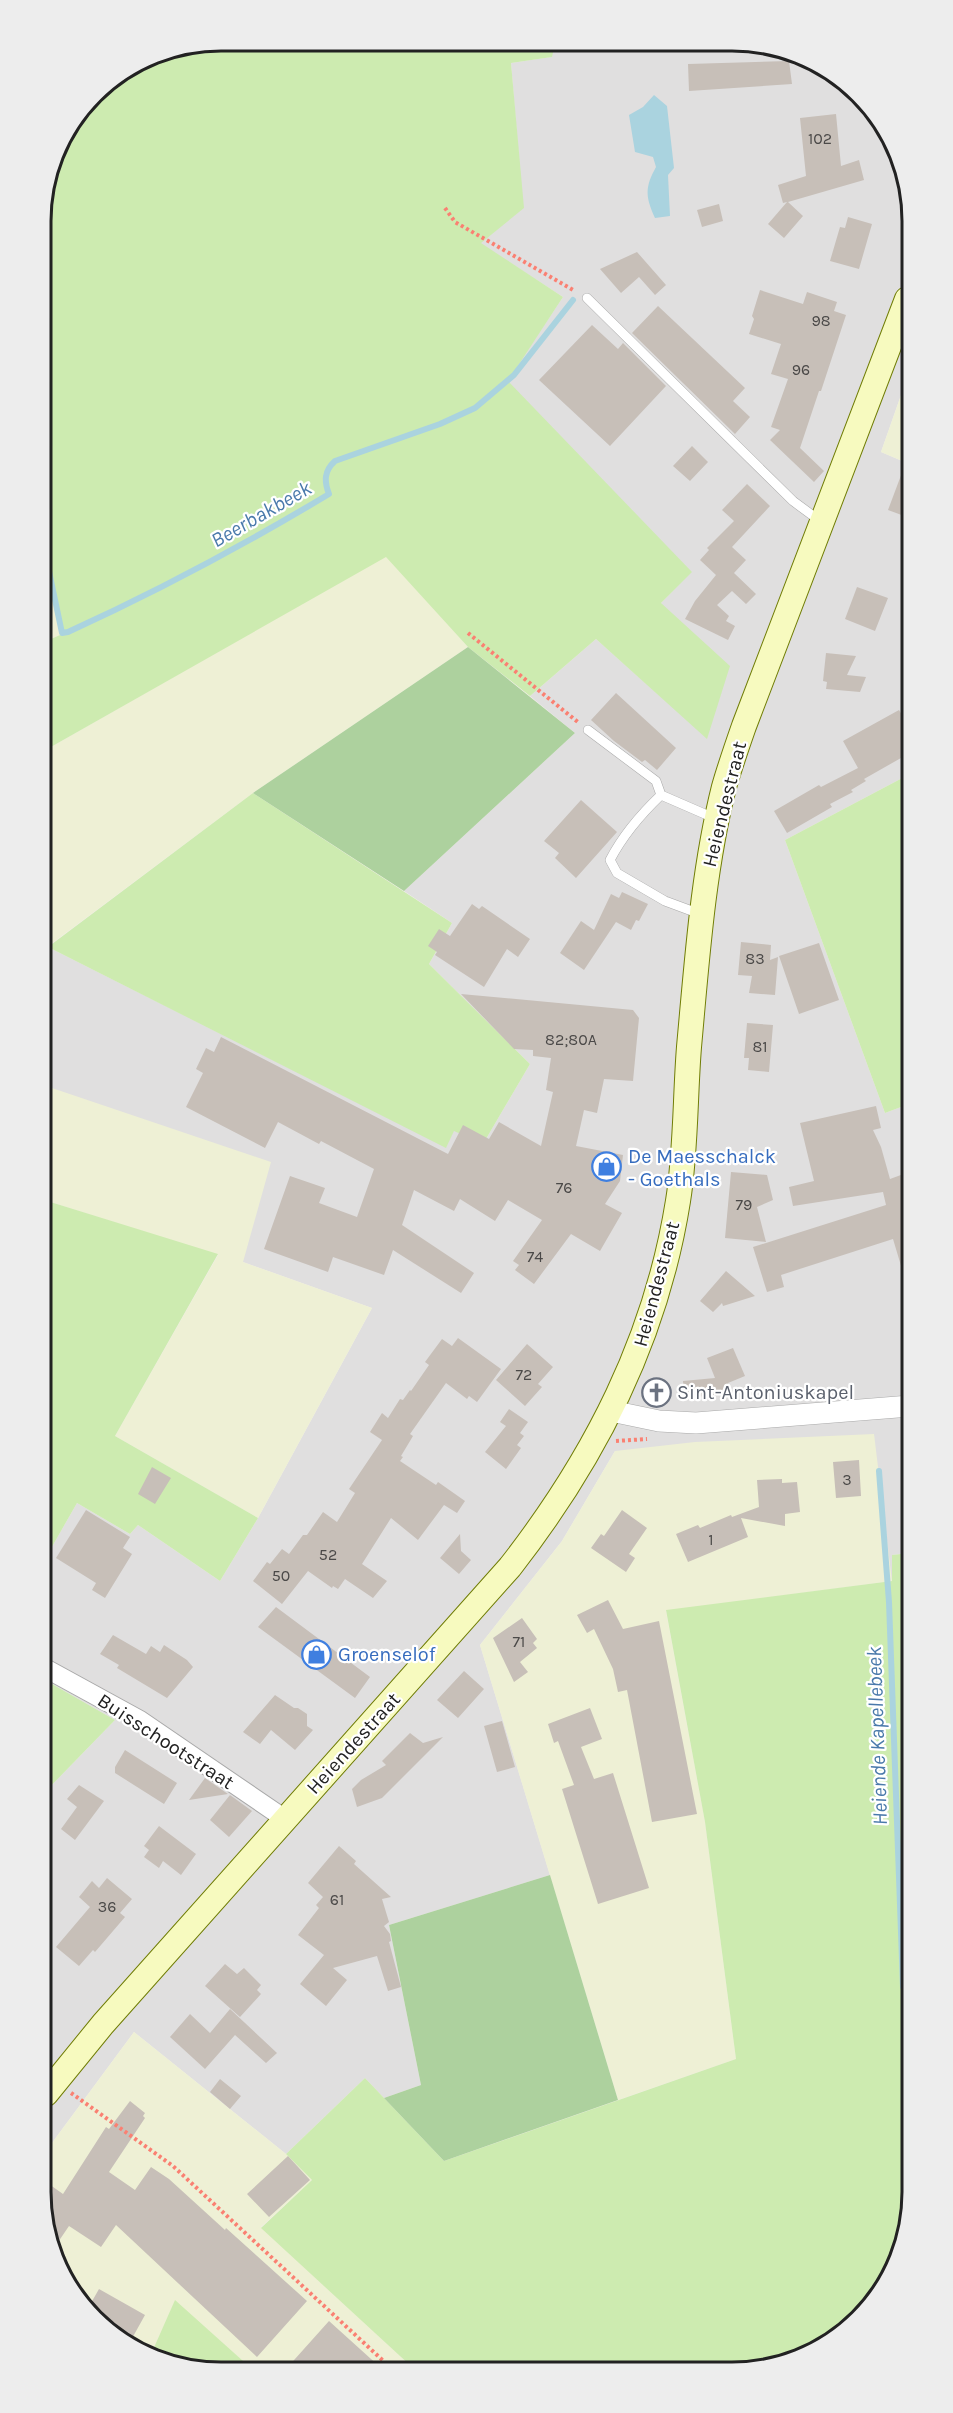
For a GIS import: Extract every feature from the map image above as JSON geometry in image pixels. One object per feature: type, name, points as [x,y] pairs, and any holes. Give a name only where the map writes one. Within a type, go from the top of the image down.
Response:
[{"type":"main road","name":"Heiendestraat","points":[[51,2087],[103,2024],[510,1567],[566,1491],[611,1411],[634,1362],[657,1290],[678,1200],[689,1047],[707,875],[724,786],[744,726],[902,312]]},
{"type":"street","points":[[611,1411],[659,1421],[696,1422],[902,1407]]},
{"type":"street","name":"Buisschootstraat","points":[[51,1671],[140,1720],[285,1819]]},
{"type":"lane","points":[[587,298],[794,501],[822,522]]},
{"type":"lane","points":[[588,730],[656,781],[661,795],[718,820]]},
{"type":"lane","points":[[661,795],[641,814],[619,843],[610,860],[617,873],[665,901],[703,915]]},
{"type":"path","points":[[445,208],[455,222],[587,298]]},
{"type":"path","points":[[468,633],[588,730]]},
{"type":"path","points":[[51,2087],[173,2166],[385,2362]]},
{"type":"shaded area","points":[[553,51],[743,51],[787,60],[817,74],[852,101],[879,136],[896,177],[901,199],[902,221],[902,392],[881,452],[902,461],[902,778],[785,840],[885,1113],[902,1107],[902,1554],[892,1555],[892,1581],[615,1451],[562,1541],[480,1645],[550,1875],[389,1925],[421,2085],[384,2098],[365,2078],[286,2154],[134,2032],[51,2144],[51,1786],[115,1720],[51,1683],[51,1548],[77,1503],[130,1534],[138,1525],[220,1581],[258,1518],[372,1308],[243,1262],[51,1090],[51,949],[446,1147],[454,1130],[483,1144],[530,1064],[429,964],[452,923],[404,891],[575,733],[530,696],[596,639],[707,738],[661,603],[691,572],[507,381],[563,297],[480,243],[523,208],[511,63],[551,57]]},
{"type":"green space","points":[[210,51],[553,51],[552,57],[511,63],[524,208],[481,243],[563,297],[508,381],[692,572],[661,603],[730,666],[707,739],[596,639],[530,696],[468,647],[386,557],[51,747],[51,639],[60,635],[51,592],[51,210],[54,188],[64,156],[93,109],[127,80],[156,64],[188,54]]},
{"type":"green space","points":[[902,392],[902,461],[881,452]]},
{"type":"green space","points":[[386,556],[468,647],[253,793],[51,944],[51,747]]},
{"type":"green space","points":[[51,592],[60,635],[51,639]]},
{"type":"green space","points":[[468,647],[575,733],[404,891],[253,793]]},
{"type":"green space","points":[[902,778],[902,1107],[885,1113],[785,840]]},
{"type":"green space","points":[[253,793],[452,923],[429,964],[530,1064],[483,1144],[454,1131],[446,1148],[51,949],[51,945]]},
{"type":"green space","points":[[51,1088],[271,1162],[243,1262],[372,1308],[258,1518],[115,1436],[218,1255],[51,1202]]},
{"type":"green space","points":[[51,1202],[218,1254],[115,1436],[258,1518],[220,1581],[138,1525],[130,1534],[77,1503],[51,1548]]},
{"type":"green space","points":[[874,1434],[892,1581],[666,1611],[705,1822],[736,2059],[618,2100],[480,1645],[562,1541],[615,1451],[695,1442]]},
{"type":"green space","points":[[902,1554],[902,2203],[896,2236],[879,2277],[860,2304],[835,2327],[797,2349],[754,2361],[406,2362],[261,2228],[312,2180],[286,2154],[365,2078],[444,2161],[736,2059],[705,1822],[666,1610],[892,1581],[892,1555]]},
{"type":"green space","points":[[51,1683],[115,1720],[51,1786]]},
{"type":"green space","points":[[550,1875],[618,2100],[444,2161],[384,2098],[421,2085],[389,1925]]},
{"type":"green space","points":[[134,2032],[286,2154],[312,2180],[261,2227],[407,2362],[244,2362],[175,2301],[154,2348],[127,2333],[93,2304],[74,2277],[64,2257],[52,2214],[51,2144]]},
{"type":"green space","points":[[175,2300],[244,2362],[210,2362],[188,2359],[154,2348]]},
{"type":"water","points":[[654,95],[667,106],[674,168],[668,175],[670,216],[655,218],[649,204],[648,186],[656,167],[653,157],[635,152],[629,115],[643,107]]},
{"type":"building","points":[[789,61],[792,84],[689,91],[688,64]]},
{"type":"building","points":[[836,114],[841,166],[859,160],[864,180],[788,202],[803,216],[784,238],[768,224],[787,202],[783,203],[778,185],[806,176],[800,118]]},
{"type":"building","points":[[719,204],[723,221],[702,227],[697,210]]},
{"type":"building","points":[[848,217],[872,224],[859,269],[830,261],[840,227],[845,228]]},
{"type":"building","points":[[637,252],[666,285],[655,295],[639,277],[621,293],[600,269]]},
{"type":"building","points":[[760,290],[803,304],[807,292],[837,302],[834,311],[846,315],[800,448],[824,471],[814,482],[770,440],[780,430],[771,427],[788,379],[771,374],[781,344],[749,334]]},
{"type":"building","points":[[658,306],[745,388],[733,401],[750,417],[735,434],[632,333]]},
{"type":"building","points":[[592,325],[618,349],[623,343],[666,386],[610,446],[539,380]]},
{"type":"building","points":[[692,446],[708,462],[690,481],[673,466]]},
{"type":"building","points":[[902,473],[902,515],[888,510]]},
{"type":"building","points":[[747,484],[770,506],[732,547],[746,560],[734,573],[756,594],[746,604],[732,591],[717,605],[729,616],[726,621],[735,626],[728,640],[685,619],[695,601],[716,575],[700,560],[709,550],[707,548],[734,521],[722,510]]},
{"type":"building","points":[[857,587],[888,598],[875,631],[845,619]]},
{"type":"building","points":[[826,653],[856,656],[847,675],[866,677],[860,692],[826,689],[827,682],[823,681]]},
{"type":"building","points":[[616,693],[676,748],[657,770],[614,741],[591,720]]},
{"type":"building","points":[[899,710],[902,715],[902,757],[864,779],[866,781],[851,790],[853,792],[830,804],[832,807],[787,833],[774,811],[819,785],[821,787],[858,768],[843,741]]},
{"type":"building","points":[[581,800],[617,832],[576,878],[555,858],[559,853],[544,841]]},
{"type":"building","points":[[622,892],[648,904],[631,930],[616,922],[584,970],[560,953],[581,921],[594,930],[611,894],[619,898]]},
{"type":"building","points":[[472,904],[479,909],[482,906],[530,939],[518,957],[507,949],[484,987],[435,955],[437,952],[428,946],[439,929],[450,936]]},
{"type":"building","points":[[741,942],[771,945],[770,960],[778,957],[775,995],[749,993],[752,976],[738,975]]},
{"type":"building","points":[[819,943],[839,1000],[799,1014],[779,956]]},
{"type":"building","points":[[461,994],[633,1010],[639,1018],[633,1081],[604,1079],[597,1113],[584,1110],[576,1146],[623,1155],[620,1181],[605,1204],[622,1213],[600,1251],[571,1234],[534,1284],[515,1270],[519,1265],[513,1261],[542,1220],[508,1200],[495,1221],[460,1199],[454,1211],[414,1190],[402,1225],[474,1273],[461,1293],[393,1250],[384,1275],[333,1257],[328,1272],[264,1249],[290,1176],[325,1188],[319,1203],[357,1217],[374,1169],[321,1141],[319,1144],[278,1122],[265,1148],[186,1107],[203,1073],[196,1069],[206,1048],[214,1052],[221,1037],[448,1154],[463,1125],[489,1139],[499,1122],[541,1146],[553,1092],[546,1090],[551,1058],[533,1056],[533,1050],[514,1049]]},
{"type":"building","points":[[747,1023],[773,1025],[769,1072],[748,1070],[749,1058],[744,1058]]},
{"type":"building","points":[[876,1106],[881,1128],[873,1130],[881,1147],[890,1179],[902,1175],[902,1269],[893,1239],[781,1275],[784,1287],[767,1292],[753,1247],[886,1205],[883,1192],[793,1206],[789,1187],[814,1181],[800,1123]]},
{"type":"building","points":[[731,1172],[767,1175],[773,1200],[757,1207],[766,1242],[725,1238]]},
{"type":"building","points":[[726,1271],[755,1296],[723,1306],[722,1303],[713,1312],[700,1301]]},
{"type":"building","points":[[458,1338],[501,1369],[477,1402],[469,1396],[467,1399],[446,1383],[410,1434],[413,1436],[400,1461],[436,1485],[438,1482],[465,1501],[457,1513],[444,1505],[418,1540],[391,1518],[362,1564],[387,1581],[373,1598],[345,1579],[338,1589],[333,1586],[332,1588],[308,1571],[282,1604],[253,1581],[267,1562],[270,1564],[282,1549],[289,1554],[303,1535],[307,1535],[323,1512],[337,1522],[355,1493],[349,1489],[382,1440],[370,1432],[382,1413],[388,1418],[400,1399],[403,1400],[411,1391],[429,1365],[425,1362],[442,1339],[452,1346]]},
{"type":"building","points":[[527,1344],[553,1367],[538,1384],[542,1387],[525,1406],[496,1380]]},
{"type":"building","points":[[733,1348],[745,1376],[728,1383],[731,1390],[718,1395],[684,1398],[683,1381],[715,1378],[707,1358]]},
{"type":"building","points":[[509,1409],[528,1422],[520,1433],[524,1436],[517,1445],[521,1448],[506,1469],[485,1452],[506,1426],[500,1422]]},
{"type":"building","points":[[859,1460],[861,1496],[836,1498],[833,1462]]},
{"type":"building","points":[[152,1467],[171,1478],[155,1504],[138,1494]]},
{"type":"building","points":[[782,1479],[782,1483],[797,1482],[800,1512],[785,1514],[785,1526],[741,1518],[748,1537],[688,1562],[676,1534],[759,1507],[757,1480]]},
{"type":"building","points":[[86,1510],[130,1537],[123,1548],[132,1554],[105,1598],[92,1590],[96,1583],[56,1558]]},
{"type":"building","points":[[622,1510],[647,1528],[629,1554],[635,1558],[626,1572],[591,1548],[601,1534],[604,1536]]},
{"type":"building","points":[[460,1534],[461,1551],[471,1560],[459,1574],[440,1558]]},
{"type":"building","points":[[608,1600],[623,1629],[659,1621],[697,1814],[652,1822],[627,1690],[618,1692],[613,1669],[594,1629],[587,1633],[577,1615]]},
{"type":"building","name":"Groenselof","points":[[276,1607],[370,1677],[355,1698],[258,1627]]},
{"type":"building","points":[[522,1618],[537,1639],[533,1643],[537,1648],[520,1662],[528,1672],[514,1682],[493,1638]]},
{"type":"building","points":[[113,1635],[146,1654],[151,1646],[160,1652],[164,1645],[187,1660],[193,1667],[167,1698],[117,1668],[119,1665],[100,1654]]},
{"type":"building","points":[[464,1671],[484,1689],[458,1718],[437,1700]]},
{"type":"building","points":[[275,1695],[307,1714],[307,1726],[313,1730],[295,1750],[271,1730],[260,1744],[243,1732]]},
{"type":"building","points":[[590,1708],[602,1739],[581,1747],[594,1779],[613,1773],[649,1888],[598,1904],[562,1789],[574,1785],[558,1741],[554,1743],[548,1724]]},
{"type":"building","points":[[502,1721],[515,1767],[497,1772],[484,1726]]},
{"type":"building","points":[[410,1733],[423,1743],[443,1737],[382,1798],[357,1807],[352,1789],[361,1780],[386,1765],[382,1761]]},
{"type":"building","points":[[125,1750],[177,1783],[164,1804],[115,1773],[115,1767]]},
{"type":"building","points":[[205,1778],[228,1794],[189,1800]]},
{"type":"building","points":[[79,1785],[104,1801],[75,1840],[61,1829],[77,1807],[67,1799]]},
{"type":"building","points":[[230,1795],[252,1811],[229,1837],[210,1820]]},
{"type":"building","points":[[159,1826],[196,1854],[181,1875],[163,1861],[159,1868],[144,1857],[149,1850],[144,1846]]},
{"type":"building","points":[[339,1846],[356,1861],[354,1864],[391,1897],[382,1899],[389,1922],[384,1926],[390,1934],[391,1941],[389,1942],[401,1987],[388,1991],[377,1956],[333,1968],[347,1980],[326,2006],[300,1984],[324,1955],[298,1935],[319,1908],[316,1905],[323,1897],[308,1883]]},
{"type":"building","points":[[107,1878],[132,1899],[120,1913],[125,1917],[95,1952],[93,1950],[79,1966],[56,1947],[90,1907],[79,1897],[92,1881],[99,1888]]},
{"type":"building","points":[[225,1964],[237,1974],[244,1968],[261,1985],[257,1990],[261,1994],[240,2017],[205,1986]]},
{"type":"building","points":[[230,2009],[277,2053],[266,2063],[235,2035],[205,2069],[170,2037],[190,2014],[210,2033]]},
{"type":"building","points":[[220,2079],[241,2096],[230,2109],[210,2092]]},
{"type":"building","points":[[130,2101],[145,2113],[143,2116],[145,2118],[109,2172],[135,2190],[151,2167],[169,2179],[307,2301],[257,2357],[116,2225],[101,2247],[69,2226],[59,2241],[52,2214],[51,2186],[63,2194],[106,2127],[109,2129]]},
{"type":"building","points":[[288,2156],[310,2180],[269,2217],[247,2194]]},
{"type":"building","points":[[99,2289],[145,2315],[133,2337],[109,2320],[92,2302]]},
{"type":"building","points":[[329,2321],[374,2362],[292,2362]]},
{"type":"waterway","name":"Beerbakbeek","points":[[51,581],[62,633],[200,567],[329,494],[326,476],[335,461],[440,424],[475,408],[514,375],[573,300]]},
{"type":"waterway","name":"Heiende Kapellebeek","points":[[879,1471],[889,1602],[902,1960]]},
{"type":"place","name":"De Maesschalck - Goethals","points":[[607,1167]]},
{"type":"place","name":"Sint-Antoniuskapel","points":[[656,1392]]},
{"type":"place","name":"Groenselof","points":[[317,1654]]}]
